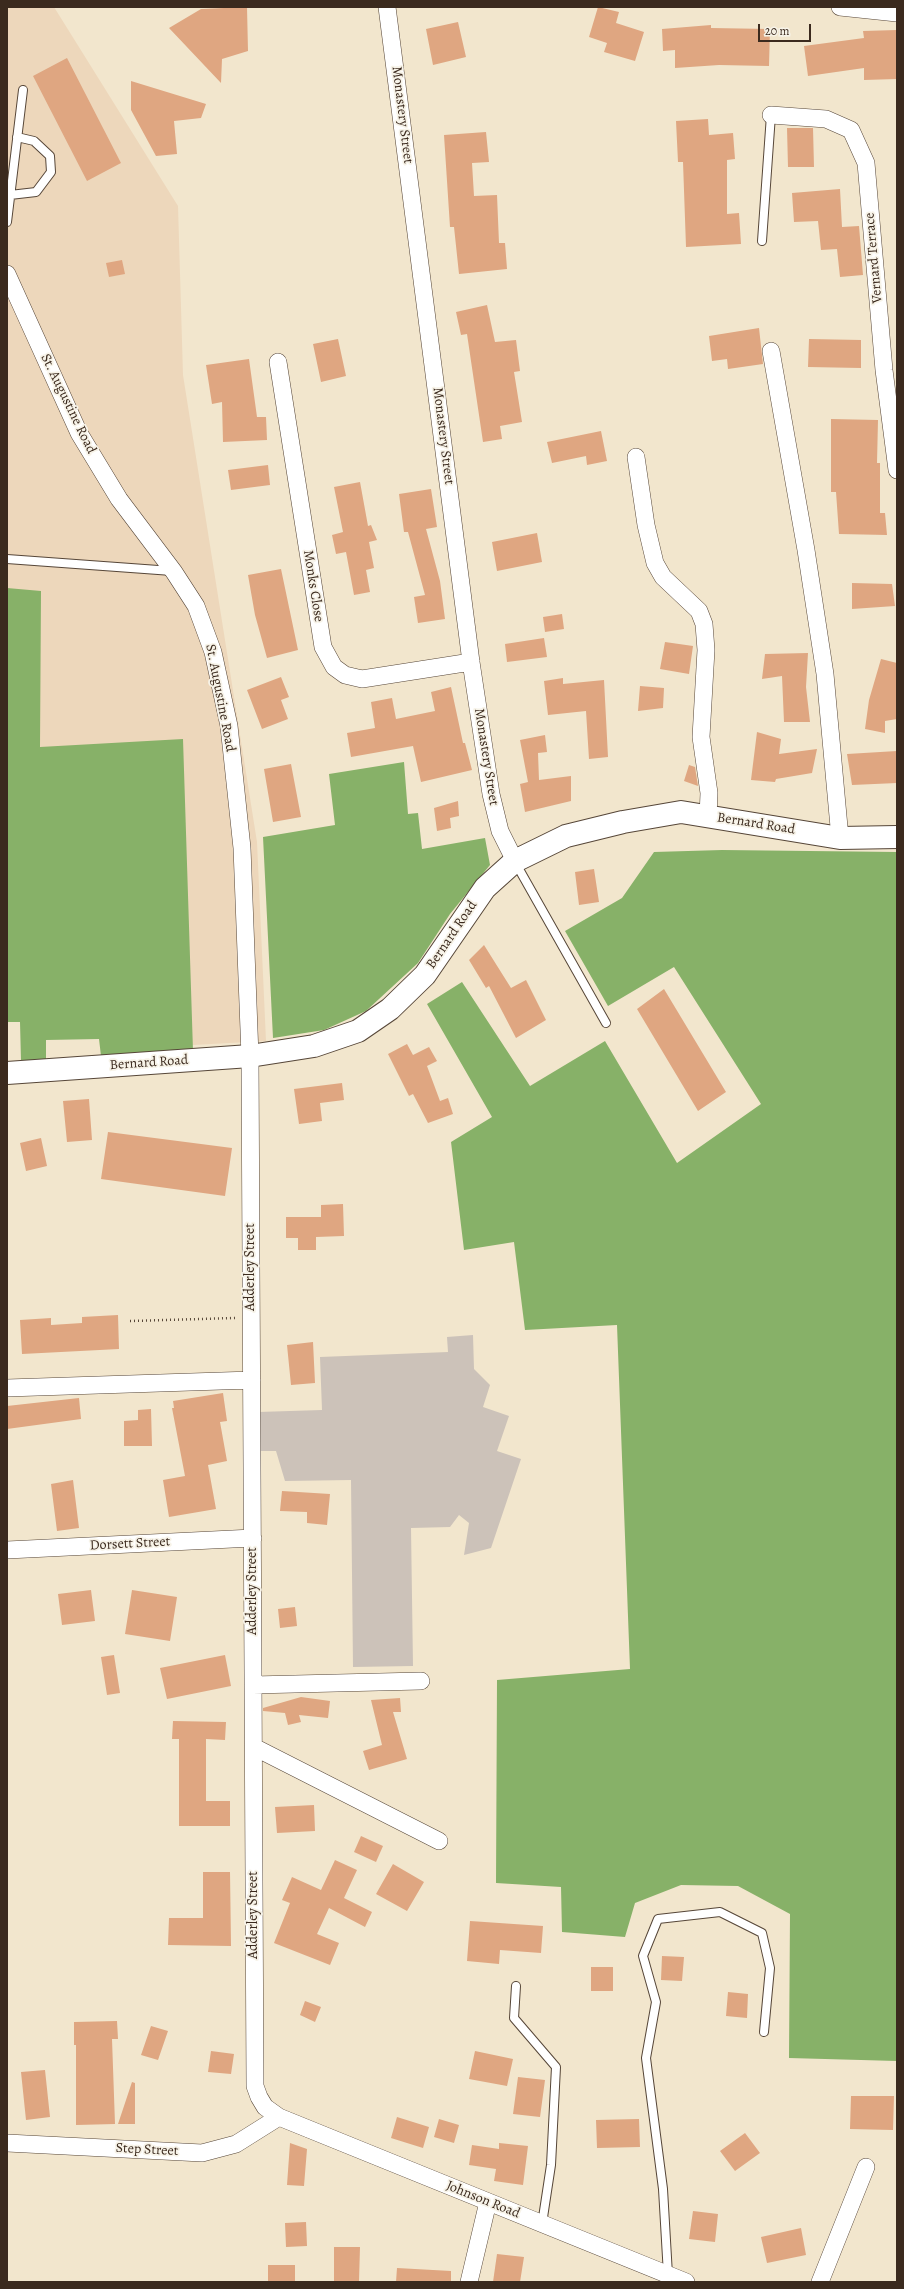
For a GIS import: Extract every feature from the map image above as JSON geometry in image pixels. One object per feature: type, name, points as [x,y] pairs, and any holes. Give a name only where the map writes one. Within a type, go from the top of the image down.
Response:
[{"type":"main road","name":"Bernard Road","points":[[7,1073],[250,1056],[314,1046],[358,1031],[390,1009],[425,975],[485,888],[515,861],[566,836],[623,822],[681,812],[840,838],[897,837]]},
{"type":"street","name":"Monastery Street","points":[[387,7],[471,662],[491,794],[500,831],[515,861]]},
{"type":"street","points":[[846,7],[897,13]]},
{"type":"street","name":"Vernard Terrace","points":[[771,115],[826,119],[852,130],[866,163],[884,370],[897,470]]},
{"type":"street","name":"St. Augustine Road","points":[[7,274],[80,433],[119,498],[174,572],[196,606],[213,652],[229,726],[242,848],[250,1056]]},
{"type":"street","points":[[771,351],[806,550],[825,674],[840,838]]},
{"type":"street","name":"Monks Close","points":[[278,362],[323,647],[334,666],[345,675],[362,679],[471,662]]},
{"type":"street","points":[[636,457],[646,525],[655,563],[663,577],[699,611],[704,624],[706,650],[701,737],[708,793],[708,817]]},
{"type":"street","name":"Adderley Street","points":[[250,1056],[255,2086],[265,2107],[279,2117]]},
{"type":"street","points":[[7,1388],[252,1380]]},
{"type":"street","name":"Dorsett Street","points":[[7,1550],[253,1538]]},
{"type":"street","points":[[253,1686],[421,1681]]},
{"type":"street","points":[[254,1747],[439,1841]]},
{"type":"street","name":"Step Street","points":[[7,2143],[202,2153],[236,2144],[279,2117]]},
{"type":"street","name":"Johnson Road","points":[[279,2117],[686,2282]]},
{"type":"street","points":[[820,2282],[866,2167]]},
{"type":"street","points":[[469,2282],[488,2202]]},
{"type":"lane","points":[[7,222],[23,90]]},
{"type":"lane","points":[[762,241],[771,115]]},
{"type":"lane","points":[[10,195],[36,192],[52,172],[50,156],[34,141],[18,137]]},
{"type":"lane","points":[[7,559],[174,572]]},
{"type":"lane","points":[[515,861],[606,1024]]},
{"type":"lane","points":[[668,2275],[663,2189],[646,2058],[656,2002],[643,1956],[658,1919],[720,1912],[762,1933],[770,1968],[764,2032]]},
{"type":"lane","points":[[516,1986],[514,2018],[556,2067],[551,2165],[542,2224]]},
{"type":"path","points":[[130,1321],[252,1317]]},
{"type":"shaded area","points":[[7,7],[54,7],[178,206],[183,375],[257,842],[266,1041],[138,1048],[7,772]]},
{"type":"shaded area","points":[[473,1335],[474,1369],[490,1385],[483,1407],[509,1416],[497,1451],[521,1459],[491,1548],[464,1555],[469,1523],[459,1515],[450,1527],[411,1528],[413,1666],[353,1667],[351,1480],[285,1481],[276,1451],[260,1451],[258,1412],[322,1410],[320,1357],[448,1352],[447,1337]]},
{"type":"green space","points":[[7,588],[41,591],[40,747],[183,739],[193,1051],[101,1056],[99,1039],[46,1040],[46,1059],[21,1061],[20,1022],[7,1022]]},
{"type":"green space","points":[[404,762],[408,814],[418,813],[422,849],[485,838],[490,865],[450,914],[418,963],[366,1011],[324,1030],[273,1038],[263,837],[335,825],[329,774]]},
{"type":"green space","points":[[722,850],[897,852],[897,2061],[789,2058],[790,1914],[738,1886],[681,1885],[635,1903],[625,1937],[562,1932],[561,1887],[496,1883],[497,1680],[630,1669],[617,1325],[525,1330],[514,1242],[464,1250],[451,1142],[492,1117],[427,1004],[462,982],[530,1086],[605,1041],[677,1163],[761,1104],[674,967],[608,1006],[565,931],[622,898],[654,852]]},
{"type":"building","points":[[247,7],[248,51],[222,59],[221,83],[169,28],[201,9]]},
{"type":"building","points":[[598,7],[619,12],[616,23],[644,32],[635,61],[604,52],[607,43],[589,37]]},
{"type":"building","points":[[458,22],[466,57],[433,65],[426,29]]},
{"type":"building","points":[[711,25],[711,28],[770,29],[769,66],[719,65],[675,68],[675,50],[663,51],[662,29]]},
{"type":"building","points":[[897,30],[897,79],[864,80],[864,68],[808,76],[804,46],[864,38],[863,31]]},
{"type":"building","points":[[67,58],[121,163],[87,181],[33,76]]},
{"type":"building","points":[[131,81],[206,104],[201,118],[174,121],[177,154],[156,156],[131,110]]},
{"type":"building","points":[[708,119],[709,135],[733,133],[735,159],[727,160],[727,214],[739,213],[741,244],[686,247],[683,162],[678,162],[676,121]]},
{"type":"building","points":[[787,128],[813,128],[814,167],[788,167]]},
{"type":"building","points":[[486,132],[489,162],[472,163],[474,196],[497,195],[499,243],[505,243],[507,269],[459,274],[454,227],[450,227],[444,135]]},
{"type":"building","points":[[840,189],[842,227],[859,226],[863,275],[840,277],[837,249],[821,250],[818,221],[794,222],[792,193]]},
{"type":"building","points":[[122,260],[125,274],[109,277],[106,263]]},
{"type":"building","points":[[487,305],[495,342],[516,340],[520,371],[514,372],[522,422],[500,426],[502,439],[483,442],[467,334],[461,335],[456,312]]},
{"type":"building","points":[[759,328],[763,364],[728,369],[727,359],[712,361],[709,336]]},
{"type":"building","points":[[338,339],[346,376],[321,382],[313,344]]},
{"type":"building","points":[[809,339],[861,340],[861,368],[808,367]]},
{"type":"building","points":[[249,359],[257,417],[266,417],[267,440],[223,442],[222,402],[212,404],[206,365]]},
{"type":"building","points":[[831,419],[878,420],[877,463],[880,463],[880,513],[885,513],[887,535],[839,534],[836,492],[831,492]]},
{"type":"building","points":[[601,431],[607,461],[587,465],[586,456],[552,463],[547,442]]},
{"type":"building","points":[[268,465],[270,485],[231,490],[228,470]]},
{"type":"building","points":[[360,482],[368,526],[371,525],[377,540],[369,542],[374,568],[366,570],[370,592],[354,595],[346,552],[336,554],[332,535],[343,532],[334,487]]},
{"type":"building","points":[[431,489],[437,527],[426,529],[440,581],[445,619],[418,623],[414,597],[425,595],[408,532],[404,532],[399,494]]},
{"type":"building","points":[[537,533],[542,562],[497,571],[492,542]]},
{"type":"building","points":[[281,569],[298,650],[267,658],[255,615],[248,575]]},
{"type":"building","points":[[852,583],[892,584],[895,606],[852,609]]},
{"type":"building","points":[[562,614],[564,629],[545,632],[543,617]]},
{"type":"building","points":[[544,638],[547,657],[507,662],[505,644]]},
{"type":"building","points":[[665,642],[693,646],[689,674],[660,669]]},
{"type":"building","points":[[808,653],[806,687],[810,722],[784,722],[782,676],[762,679],[765,654]]},
{"type":"building","points":[[881,659],[897,663],[897,719],[885,721],[885,733],[865,729],[869,700]]},
{"type":"building","points":[[281,677],[289,697],[281,700],[288,719],[262,729],[247,690]]},
{"type":"building","points":[[563,678],[563,684],[604,680],[608,757],[589,759],[586,711],[548,715],[544,681]]},
{"type":"building","points":[[640,686],[664,688],[663,708],[638,711]]},
{"type":"building","points":[[451,687],[463,743],[465,743],[472,770],[421,782],[413,746],[351,757],[347,733],[375,728],[371,702],[392,698],[396,719],[435,711],[431,692]]},
{"type":"building","points":[[757,732],[781,739],[779,754],[817,749],[812,773],[776,779],[775,782],[751,780]]},
{"type":"building","points":[[545,735],[547,752],[538,753],[539,780],[571,776],[571,801],[525,812],[520,784],[528,782],[520,740]]},
{"type":"building","points":[[897,751],[897,783],[852,785],[847,754]]},
{"type":"building","points":[[291,764],[301,817],[273,822],[264,769]]},
{"type":"building","points":[[689,765],[695,767],[698,786],[684,781]]},
{"type":"building","points":[[458,801],[459,816],[450,818],[451,828],[437,831],[434,808]]},
{"type":"building","points":[[594,869],[599,902],[579,905],[575,872]]},
{"type":"building","points":[[484,945],[511,988],[526,980],[546,1020],[516,1038],[489,986],[486,988],[469,960]]},
{"type":"building","points":[[664,989],[726,1092],[698,1111],[637,1009]]},
{"type":"building","points":[[407,1044],[413,1055],[429,1047],[437,1061],[427,1066],[440,1101],[448,1098],[453,1114],[428,1123],[413,1094],[409,1096],[388,1054]]},
{"type":"building","points":[[342,1083],[344,1100],[320,1103],[322,1121],[299,1124],[294,1089]]},
{"type":"building","points":[[89,1099],[92,1140],[67,1142],[63,1101]]},
{"type":"building","points":[[108,1132],[232,1148],[225,1196],[101,1179]]},
{"type":"building","points":[[41,1138],[47,1166],[26,1171],[20,1143]]},
{"type":"building","points":[[343,1204],[344,1236],[316,1237],[316,1250],[298,1250],[298,1238],[286,1238],[286,1217],[321,1217],[321,1205]]},
{"type":"building","points":[[118,1315],[119,1349],[22,1354],[20,1320],[51,1318],[51,1325],[82,1323],[82,1317]]},
{"type":"building","points":[[313,1342],[315,1383],[291,1385],[287,1345]]},
{"type":"building","points":[[223,1393],[227,1421],[220,1422],[227,1461],[208,1465],[216,1509],[169,1517],[163,1480],[185,1476],[172,1408],[174,1408],[173,1401]]},
{"type":"building","points":[[79,1398],[81,1419],[7,1429],[7,1406]]},
{"type":"building","points":[[151,1409],[152,1446],[124,1446],[124,1421],[138,1420],[138,1410]]},
{"type":"building","points":[[73,1480],[79,1528],[57,1531],[51,1484]]},
{"type":"building","points":[[282,1491],[330,1494],[327,1525],[307,1523],[307,1512],[280,1511]]},
{"type":"building","points":[[91,1590],[95,1621],[62,1625],[58,1594]]},
{"type":"building","points":[[132,1590],[177,1597],[170,1641],[125,1634]]},
{"type":"building","points":[[295,1607],[297,1626],[280,1628],[278,1609]]},
{"type":"building","points":[[114,1655],[120,1693],[107,1695],[101,1657]]},
{"type":"building","points":[[225,1655],[231,1686],[167,1699],[160,1668]]},
{"type":"building","points":[[301,1697],[330,1701],[328,1718],[299,1715],[301,1722],[288,1725],[285,1713],[263,1711],[263,1708]]},
{"type":"building","points":[[400,1698],[401,1712],[393,1712],[407,1759],[369,1770],[363,1751],[382,1745],[371,1700]]},
{"type":"building","points":[[173,1721],[226,1722],[225,1740],[206,1739],[206,1801],[230,1801],[230,1826],[179,1826],[179,1739],[172,1739]]},
{"type":"building","points":[[314,1805],[315,1831],[277,1833],[275,1807]]},
{"type":"building","points":[[361,1836],[383,1846],[376,1862],[354,1852]]},
{"type":"building","points":[[335,1860],[357,1870],[344,1898],[372,1912],[365,1927],[329,1908],[317,1934],[339,1943],[330,1965],[274,1943],[290,1903],[282,1900],[292,1877],[321,1890]]},
{"type":"building","points":[[393,1864],[424,1882],[407,1911],[376,1894]]},
{"type":"building","points":[[203,1872],[230,1872],[231,1946],[168,1945],[169,1918],[203,1918]]},
{"type":"building","points":[[470,1921],[543,1926],[541,1953],[500,1950],[499,1964],[467,1961]]},
{"type":"building","points":[[662,1956],[684,1957],[682,1981],[661,1980]]},
{"type":"building","points":[[591,1967],[613,1967],[613,1991],[591,1991]]},
{"type":"building","points":[[728,1992],[748,1994],[747,2018],[726,2016]]},
{"type":"building","points":[[305,2001],[321,2007],[315,2022],[300,2015]]},
{"type":"building","points":[[117,2021],[118,2039],[112,2039],[115,2124],[76,2125],[76,2045],[74,2045],[74,2022]]},
{"type":"building","points":[[151,2026],[168,2031],[158,2060],[141,2055]]},
{"type":"building","points":[[211,2051],[234,2054],[231,2074],[208,2072]]},
{"type":"building","points":[[475,2051],[513,2059],[507,2086],[469,2079]]},
{"type":"building","points":[[45,2070],[50,2117],[26,2120],[21,2072]]},
{"type":"building","points":[[518,2077],[545,2080],[540,2117],[513,2114]]},
{"type":"building","points":[[132,2082],[135,2083],[135,2124],[118,2124]]},
{"type":"building","points":[[851,2096],[894,2096],[893,2130],[850,2129]]},
{"type":"building","points":[[397,2117],[429,2127],[423,2148],[391,2138]]},
{"type":"building","points":[[439,2119],[459,2125],[454,2143],[434,2137]]},
{"type":"building","points":[[639,2119],[640,2147],[597,2148],[596,2120]]},
{"type":"building","points":[[745,2133],[760,2153],[735,2171],[720,2151]]},
{"type":"building","points":[[290,2143],[307,2149],[304,2186],[287,2185]]},
{"type":"building","points":[[499,2143],[528,2146],[523,2185],[494,2181],[496,2169],[469,2165],[472,2145],[499,2149]]},
{"type":"building","points":[[693,2211],[718,2214],[715,2242],[689,2239]]},
{"type":"building","points":[[306,2222],[307,2246],[286,2247],[285,2223]]},
{"type":"building","points":[[801,2228],[806,2255],[767,2263],[761,2237]]},
{"type":"building","points":[[334,2247],[360,2247],[359,2282],[334,2282]]},
{"type":"building","points":[[497,2254],[524,2257],[520,2282],[493,2282]]},
{"type":"building","points":[[268,2265],[295,2265],[295,2282],[268,2282]]},
{"type":"building","points":[[397,2268],[451,2271],[451,2282],[396,2282]]}]
